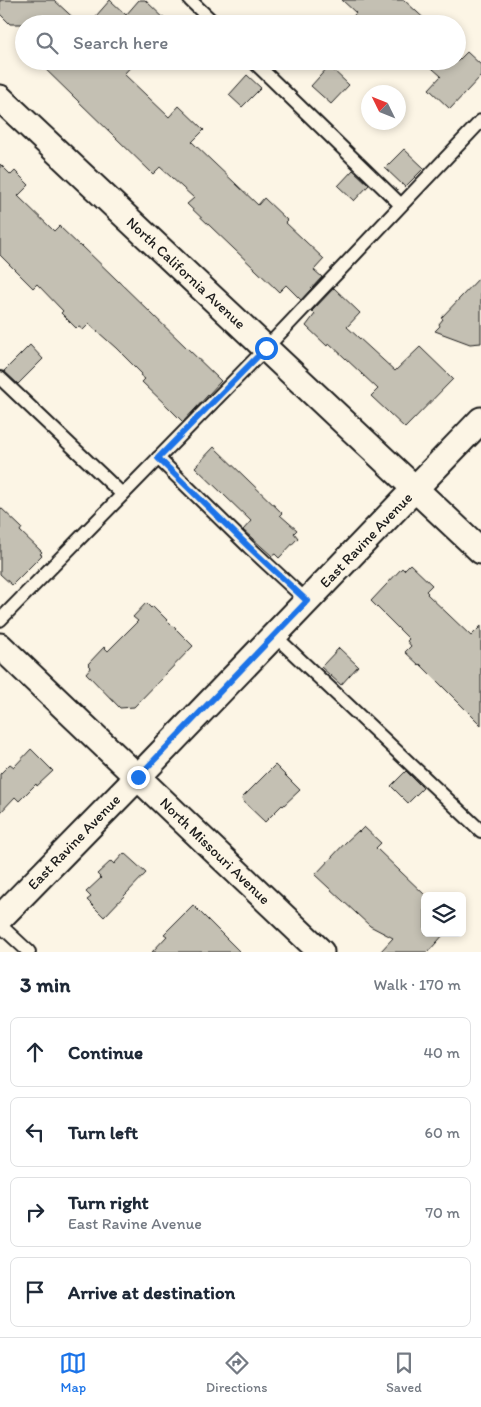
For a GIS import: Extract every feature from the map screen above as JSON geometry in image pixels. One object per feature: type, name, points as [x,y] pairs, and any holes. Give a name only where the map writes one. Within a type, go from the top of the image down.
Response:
[{"type":"street","name":"North California Avenue","points":[[0,98],[481,551]]},
{"type":"street","name":"East Ravine Avenue","points":[[0,918],[481,420]]},
{"type":"street","name":"North Missouri Avenue","points":[[0,646],[321,952]]},
{"type":"lane","points":[[190,0],[206,15]]},
{"type":"lane","points":[[262,70],[402,205]]},
{"type":"lane","points":[[0,620],[266,348],[481,122]]},
{"type":"lane","points":[[0,378],[122,494]]},
{"type":"lane","points":[[158,458],[307,601]]},
{"type":"lane","points":[[274,636],[481,831]]},
{"type":"lane","points":[[0,925],[29,952]]},
{"type":"building","points":[[0,0],[54,0],[70,15],[15,15],[15,24],[10,24],[0,14]]},
{"type":"building","points":[[110,0],[126,15],[97,15]]},
{"type":"building","points":[[139,0],[145,0],[161,15],[126,15]]},
{"type":"building","points":[[342,0],[404,0],[420,15],[354,15],[356,13]]},
{"type":"building","points":[[466,53],[481,65],[481,76],[450,109],[429,89],[441,76],[434,70],[466,70]]},
{"type":"building","points":[[46,70],[128,70],[124,74],[169,117],[179,106],[204,130],[192,142],[258,205],[264,198],[287,220],[285,222],[324,259],[314,270],[322,277],[301,300],[286,285],[279,292],[187,204],[194,198],[160,167],[153,174]]},
{"type":"building","points":[[325,70],[333,70],[349,85],[331,104],[311,86]]},
{"type":"building","points":[[247,75],[261,88],[242,107],[229,95]]},
{"type":"building","points":[[404,149],[424,168],[405,187],[385,168]]},
{"type":"building","points":[[0,164],[11,175],[15,171],[29,185],[18,196],[54,231],[59,226],[82,246],[221,381],[183,422],[142,382],[145,379],[140,375],[142,374],[116,348],[89,324],[83,330],[78,326],[76,328],[61,313],[63,311],[37,284],[33,288],[0,255]]},
{"type":"building","points":[[353,170],[369,185],[354,201],[338,186]]},
{"type":"building","points":[[481,276],[481,343],[470,344],[435,331],[440,326],[439,324],[443,319],[441,318]]},
{"type":"building","points":[[334,288],[360,313],[347,327],[395,371],[420,347],[453,379],[405,428],[371,396],[378,389],[329,343],[327,346],[306,326],[315,314],[312,311]]},
{"type":"building","points":[[30,345],[43,359],[18,384],[4,371]]},
{"type":"building","points":[[214,447],[297,530],[294,533],[298,538],[279,558],[275,554],[272,556],[243,530],[251,521],[195,467]]},
{"type":"building","points":[[0,507],[22,528],[20,531],[42,552],[40,554],[42,555],[12,585],[0,574]]},
{"type":"building","points":[[410,564],[432,585],[426,591],[427,594],[471,636],[481,626],[481,725],[420,664],[405,652],[411,646],[407,641],[409,639],[371,601],[402,568],[404,570]]},
{"type":"building","points":[[146,603],[151,608],[153,606],[193,646],[134,707],[120,708],[86,673],[91,667],[88,664],[104,647],[108,651],[138,621],[133,617]]},
{"type":"building","points":[[339,648],[358,666],[341,685],[321,667]]},
{"type":"building","points":[[31,749],[53,771],[19,801],[15,797],[0,813],[0,774],[10,764],[14,767]]},
{"type":"building","points":[[275,765],[300,790],[265,822],[241,799]]},
{"type":"building","points":[[406,771],[423,788],[408,803],[391,786]]},
{"type":"building","points":[[364,827],[381,843],[376,848],[422,892],[421,937],[441,937],[428,952],[380,952],[393,938],[370,926],[315,875],[346,842]]},
{"type":"building","points":[[124,853],[146,873],[104,917],[87,900],[91,897],[86,892],[101,878],[97,874],[111,861],[114,864]]},
{"type":"building","points":[[193,905],[240,952],[152,952],[167,936],[164,934]]},
{"type":"route","points":[[138,777],[307,601],[158,458],[266,348]]}]
